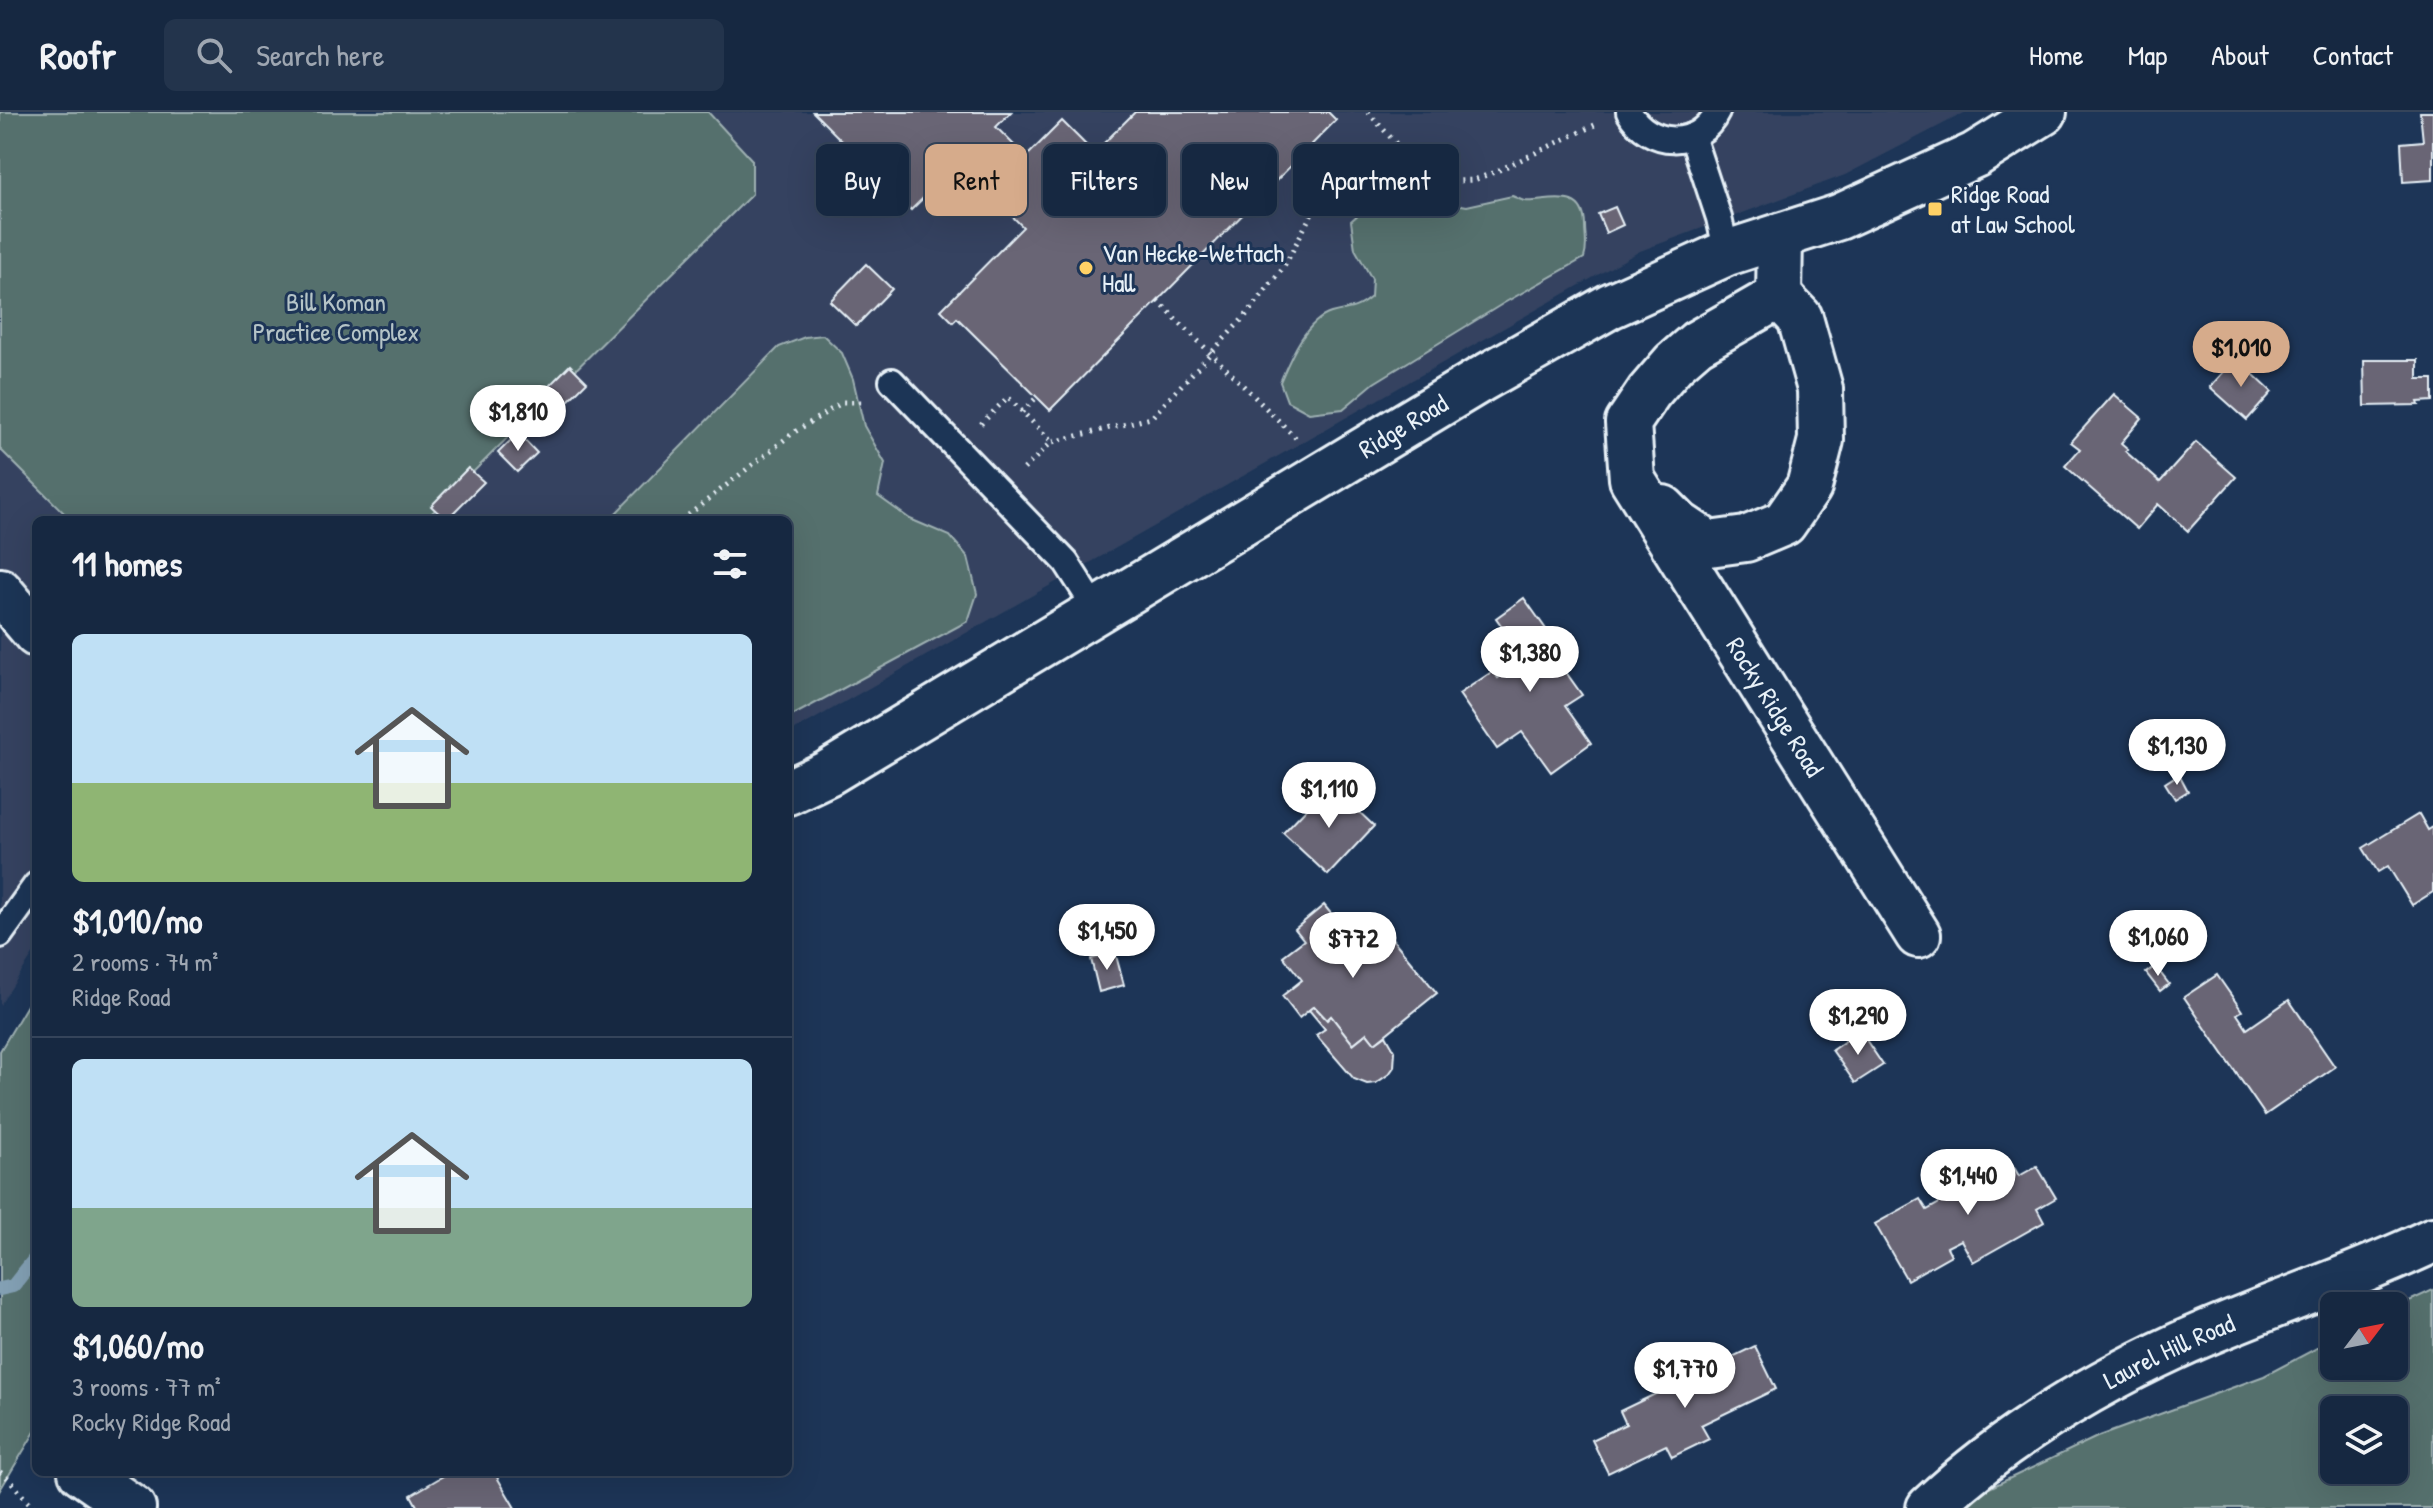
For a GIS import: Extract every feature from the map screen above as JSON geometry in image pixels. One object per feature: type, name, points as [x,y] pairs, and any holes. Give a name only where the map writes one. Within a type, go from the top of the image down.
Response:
[{"type":"street","name":"Ridge Road","points":[[792,790],[828,773],[1480,380],[1610,306],[1727,253],[1839,217],[1975,155],[2044,112]]},
{"type":"street","points":[[1632,479],[1679,524],[1709,544],[1746,539],[1784,523],[1809,487],[1821,440],[1820,389],[1800,318],[1779,296],[1780,236]]},
{"type":"street","name":"Rocky Ridge Road","points":[[1779,296],[1697,343],[1674,363],[1649,392],[1628,423],[1632,479],[1918,935]]},
{"type":"street","points":[[0,591],[32,629]]},
{"type":"street","name":"Laurel Hill Road","points":[[1929,1508],[1995,1453],[2115,1377],[2180,1345],[2394,1259],[2433,1240]]},
{"type":"street","points":[[87,1476],[133,1508]]},
{"type":"lane","points":[[1620,114],[1654,136],[1680,140],[1705,129],[1717,112]]},
{"type":"lane","points":[[1692,136],[1727,253]]},
{"type":"lane","points":[[894,384],[1066,562],[1098,612]]},
{"type":"lane","points":[[0,935],[32,891]]},
{"type":"path","points":[[1368,112],[1417,167],[1433,176],[1456,181],[1474,180],[1497,171],[1620,114]]},
{"type":"path","points":[[1041,452],[1052,442],[1151,418],[1264,295],[1302,236],[1311,216]]},
{"type":"path","points":[[1158,301],[1306,448]]},
{"type":"path","points":[[687,516],[793,433],[843,402],[879,402],[894,384]]},
{"type":"path","points":[[997,408],[1008,397],[1052,442]]},
{"type":"path","points":[[1022,412],[1036,398]]},
{"type":"path","points":[[0,1472],[8,1478],[20,1497],[35,1508]]},
{"type":"shaded area","points":[[0,112],[1966,112],[1845,175],[1640,251],[792,732],[792,516],[32,516],[32,956],[0,1005]]},
{"type":"green space","name":"Bill Koman Practice Complex","points":[[0,112],[708,112],[752,160],[752,194],[429,516],[67,516],[0,449]]},
{"type":"green space","points":[[1512,196],[1524,201],[1571,201],[1583,214],[1584,258],[1374,383],[1343,409],[1309,413],[1287,401],[1280,382],[1306,332],[1322,317],[1356,306],[1371,297],[1372,279],[1355,249],[1351,221],[1357,216],[1459,216],[1459,205],[1467,206]]},
{"type":"green space","points":[[823,335],[842,353],[853,379],[864,426],[885,463],[878,496],[910,519],[950,536],[968,557],[977,594],[968,621],[792,716],[792,516],[613,516],[779,347],[805,337]]},
{"type":"green space","points":[[32,997],[32,1437],[0,1490],[0,1051]]},
{"type":"green space","points":[[2433,1290],[2433,1508],[1947,1508],[2097,1437],[2264,1376],[2320,1346],[2320,1380],[2408,1380],[2408,1302]]},
{"type":"building","name":"Van Hecke-Wettach Hall","points":[[813,112],[1011,112],[996,127],[1013,144],[925,144],[925,196],[911,210],[909,144],[845,144]]},
{"type":"building","name":"Van Hecke-Wettach Hall","points":[[1135,112],[1328,112],[1336,120],[1312,144],[1293,144],[1293,164],[1277,180],[1277,144],[1182,144],[1182,216],[1241,216],[1050,410],[957,318],[953,322],[941,310],[1023,227],[1012,216],[1027,216],[1027,156],[1062,121],[1085,144],[1043,144],[1043,216],[1166,216],[1166,144],[1103,144]]},
{"type":"building","points":[[2420,112],[2433,112],[2433,180],[2403,182],[2401,143],[2423,141]]},
{"type":"building","points":[[1615,207],[1623,225],[1606,233],[1598,214]]},
{"type":"building","points":[[866,264],[892,289],[856,326],[830,301]]},
{"type":"building","points":[[2236,358],[2272,392],[2247,420],[2210,387]]},
{"type":"building","points":[[2364,360],[2418,360],[2418,379],[2433,379],[2433,401],[2418,402],[2419,405],[2365,406]]},
{"type":"building","points":[[570,365],[587,382],[548,421],[531,404]]},
{"type":"building","points":[[2114,394],[2142,418],[2121,443],[2128,449],[2125,451],[2160,482],[2196,442],[2236,477],[2188,531],[2158,504],[2137,529],[2065,466],[2080,449],[2071,442]]},
{"type":"building","points":[[518,433],[537,453],[517,472],[498,453]]},
{"type":"building","points":[[468,468],[484,482],[450,516],[442,516],[431,506]]},
{"type":"building","points":[[1524,598],[1565,656],[1558,661],[1582,695],[1565,706],[1591,743],[1551,772],[1522,732],[1497,749],[1459,694],[1493,671],[1498,678],[1525,659],[1496,618]]},
{"type":"building","points":[[2182,745],[2192,762],[2177,770],[2168,754]]},
{"type":"building","points":[[2179,774],[2188,791],[2175,799],[2165,783]]},
{"type":"building","points":[[1330,784],[1374,826],[1328,875],[1283,833]]},
{"type":"building","points":[[2419,814],[2428,830],[2433,827],[2433,892],[2412,905],[2388,866],[2378,872],[2363,848]]},
{"type":"building","points":[[1324,905],[1357,946],[1363,940],[1372,951],[1390,936],[1437,993],[1375,1043],[1367,1033],[1353,1044],[1331,1016],[1327,1020],[1314,1006],[1299,1018],[1282,996],[1302,980],[1283,956],[1304,940],[1295,929]]},
{"type":"building","points":[[1115,952],[1124,985],[1099,992],[1091,959]]},
{"type":"building","points":[[2155,966],[2169,984],[2160,991],[2146,973]]},
{"type":"building","points":[[2217,975],[2242,1011],[2237,1014],[2247,1029],[2289,1000],[2335,1067],[2265,1115],[2184,997]]},
{"type":"building","points":[[1314,1006],[1327,1020],[1331,1016],[1353,1044],[1367,1033],[1375,1043],[1386,1035],[1395,1051],[1394,1067],[1389,1074],[1376,1083],[1367,1084],[1354,1079],[1316,1035],[1325,1029],[1309,1010]]},
{"type":"building","points":[[1860,1031],[1883,1065],[1855,1083],[1832,1050]]},
{"type":"building","points":[[2009,1159],[2019,1176],[2037,1166],[2056,1198],[2037,1209],[2044,1222],[1973,1262],[1961,1240],[1947,1247],[1951,1255],[1907,1280],[1875,1224],[1920,1199],[1927,1210],[1941,1202],[1937,1194],[1996,1160],[2000,1165]]},
{"type":"building","points":[[1755,1346],[1776,1389],[1701,1425],[1709,1439],[1672,1457],[1666,1445],[1608,1473],[1592,1440],[1626,1424],[1620,1411]]},
{"type":"building","points":[[443,1476],[496,1476],[515,1508],[418,1508],[411,1495]]},
{"type":"waterway","points":[[0,1289],[13,1286],[32,1262]]},
{"type":"place","name":"Ridge Road at Law School","points":[[1935,209]]},
{"type":"place","name":"Van Hecke-Wettach Hall","points":[[1086,268]]}]
